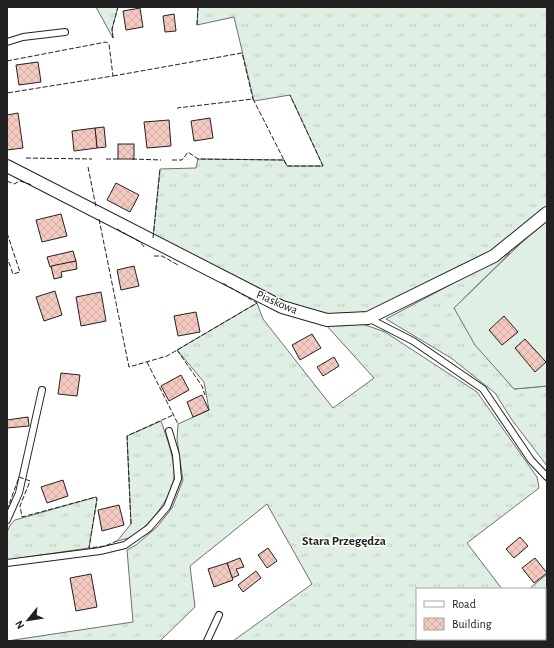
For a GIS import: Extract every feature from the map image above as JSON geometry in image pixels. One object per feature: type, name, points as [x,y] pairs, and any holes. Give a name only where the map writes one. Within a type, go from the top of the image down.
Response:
[{"type":"street","name":"Piaskowa","points":[[7,166],[282,307],[327,320],[368,318],[494,256],[547,213]]},
{"type":"lane","points":[[7,42],[23,37],[65,32]]},
{"type":"lane","points":[[368,318],[413,341],[483,389],[531,460],[547,477]]},
{"type":"lane","points":[[7,520],[19,493],[42,390]]},
{"type":"lane","points":[[7,563],[100,551],[125,545],[149,528],[167,507],[178,479],[176,455],[169,431]]},
{"type":"lane","points":[[207,641],[219,615]]},
{"type":"green space","points":[[96,7],[118,7],[112,29],[113,38]]},
{"type":"green space","points":[[198,7],[547,7],[547,207],[489,255],[368,312],[325,314],[282,301],[153,238],[160,169],[196,168],[198,159],[284,160],[287,166],[323,166],[290,95],[254,101],[234,17],[197,25]]},
{"type":"green space","points":[[547,218],[547,386],[514,389],[475,345],[454,308]]},
{"type":"green space","points":[[510,253],[454,308],[514,389],[547,386],[547,466],[512,420],[495,393],[451,358],[386,319]]},
{"type":"green space","points":[[257,303],[263,319],[333,408],[374,378],[326,325],[360,323],[385,332],[477,392],[537,477],[539,488],[467,543],[501,588],[416,588],[416,640],[546,640],[546,588],[530,588],[547,574],[547,641],[233,641],[312,584],[267,504],[190,566],[195,607],[160,641],[7,641],[133,622],[127,550],[136,545],[157,527],[172,508],[183,480],[177,439],[178,424],[209,410],[204,382],[177,350]]},
{"type":"green space","points":[[161,421],[173,463],[174,478],[172,486],[158,512],[143,528],[129,538],[117,541],[131,524],[127,436]]},
{"type":"green space","points":[[96,497],[97,499],[89,548],[7,560],[7,533],[11,524],[15,520]]},
{"type":"building","points":[[140,8],[143,27],[126,30],[123,11]]},
{"type":"building","points":[[174,14],[176,31],[165,32],[163,16]]},
{"type":"building","points":[[38,62],[41,82],[19,85],[16,65]]},
{"type":"building","points":[[18,113],[23,148],[7,150],[7,115]]},
{"type":"building","points":[[210,118],[213,138],[194,141],[191,121]]},
{"type":"building","points":[[169,120],[171,146],[147,148],[144,122]]},
{"type":"building","points":[[104,127],[106,147],[97,148],[95,128]]},
{"type":"building","points":[[95,128],[97,148],[74,151],[72,131]]},
{"type":"building","points":[[118,144],[134,144],[134,159],[118,159]]},
{"type":"building","points":[[116,183],[139,195],[130,212],[107,200]]},
{"type":"building","points":[[61,214],[67,236],[42,242],[36,220]]},
{"type":"building","points":[[73,251],[76,261],[50,267],[47,257]]},
{"type":"building","points":[[76,261],[77,269],[61,272],[62,277],[54,279],[51,266]]},
{"type":"building","points":[[134,266],[139,286],[121,290],[117,270]]},
{"type":"building","points":[[55,291],[62,315],[44,321],[36,297]]},
{"type":"building","points":[[101,292],[106,321],[81,326],[76,297]]},
{"type":"building","points":[[196,312],[200,332],[178,336],[174,316]]},
{"type":"building","points":[[504,316],[518,332],[502,345],[489,330]]},
{"type":"building","points":[[312,334],[321,348],[300,360],[292,345]]},
{"type":"building","points":[[525,339],[546,362],[535,372],[515,348]]},
{"type":"building","points":[[334,357],[339,366],[323,376],[317,367]]},
{"type":"building","points":[[61,373],[80,375],[77,396],[58,394]]},
{"type":"building","points":[[181,375],[189,390],[169,401],[161,386]]},
{"type":"building","points":[[202,395],[209,410],[193,417],[187,402]]},
{"type":"building","points":[[28,417],[29,426],[7,428],[7,420]]},
{"type":"building","points":[[63,480],[68,496],[47,503],[41,487]]},
{"type":"building","points":[[119,505],[124,525],[102,531],[98,510]]},
{"type":"building","points":[[520,537],[528,546],[514,558],[506,549]]},
{"type":"building","points":[[268,548],[277,561],[267,568],[258,555]]},
{"type":"building","points":[[240,558],[244,567],[236,569],[239,575],[232,578],[227,563]]},
{"type":"building","points":[[535,558],[547,573],[534,583],[522,568]]},
{"type":"building","points":[[227,563],[233,580],[214,587],[208,569]]},
{"type":"building","points":[[256,571],[261,578],[243,592],[238,585]]},
{"type":"building","points":[[91,574],[97,607],[76,611],[70,578]]},
{"type":"fence","points":[[113,38],[112,29],[118,7]]},
{"type":"fence","points":[[197,25],[198,7]]},
{"type":"fence","points":[[7,61],[106,42],[109,44],[113,76],[7,93]]},
{"type":"fence","points":[[113,76],[242,53],[253,99]]},
{"type":"fence","points":[[284,160],[287,166],[323,166],[290,95]]},
{"type":"fence","points":[[172,160],[182,160],[188,152],[198,159],[284,160],[253,99],[177,108]]},
{"type":"fence","points":[[26,158],[92,159]]},
{"type":"fence","points":[[106,159],[120,159]]},
{"type":"fence","points":[[132,159],[161,160]]},
{"type":"fence","points":[[88,167],[96,207]]},
{"type":"fence","points":[[153,238],[160,169]]},
{"type":"fence","points":[[7,181],[14,184],[20,181],[32,185]]},
{"type":"fence","points":[[99,219],[129,367],[167,356],[257,303],[221,282]]},
{"type":"fence","points":[[117,229],[140,242],[145,248]]},
{"type":"fence","points":[[7,233],[20,272],[13,274],[7,257]]},
{"type":"fence","points":[[154,256],[162,256],[178,265]]},
{"type":"fence","points":[[177,350],[202,386],[205,395]]},
{"type":"fence","points":[[147,362],[178,424]]},
{"type":"fence","points":[[131,524],[127,436],[173,415]]},
{"type":"fence","points":[[7,510],[19,477],[30,481],[20,506],[22,517],[96,497],[97,499],[89,548],[105,546],[117,541]]},
{"type":"district","name":"Stara Przegędza","points":[[344,541]]}]
